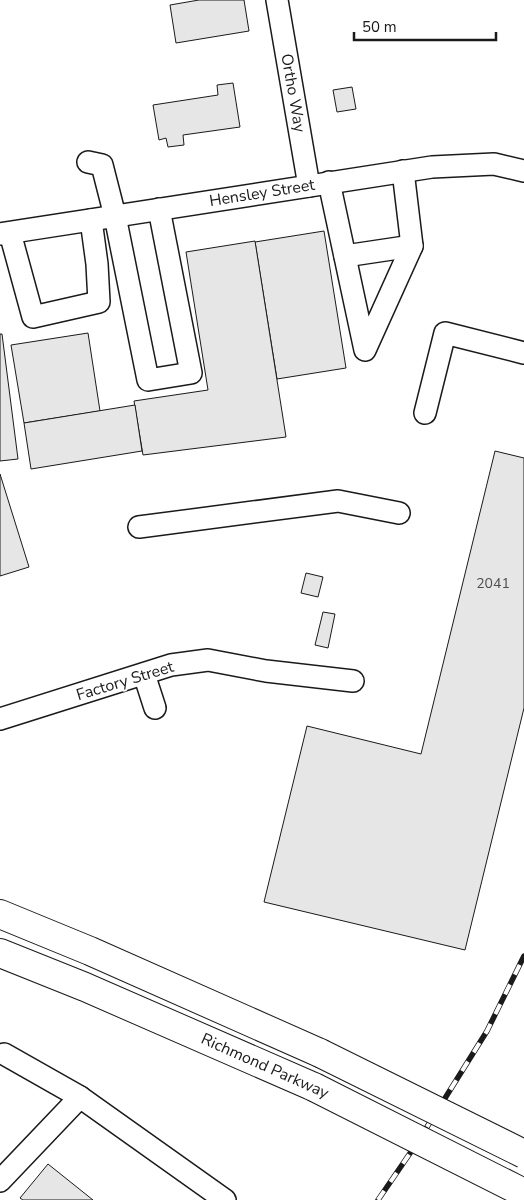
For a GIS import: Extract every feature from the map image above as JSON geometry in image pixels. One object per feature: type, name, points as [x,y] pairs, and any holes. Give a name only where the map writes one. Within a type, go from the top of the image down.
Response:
[{"type":"highway","name":"Richmond Parkway","points":[[0,914],[90,951],[320,1053],[524,1154]]},
{"type":"highway","name":"Richmond Parkway","points":[[0,953],[85,987],[314,1086],[524,1193]]},
{"type":"street","name":"Ortho Way","points":[[276,0],[309,186]]},
{"type":"street","points":[[88,162],[102,166],[115,216],[148,380],[191,373],[159,210]]},
{"type":"street","name":"Hensley Street","points":[[5,233],[432,166],[494,164],[524,171]]},
{"type":"street","points":[[329,182],[365,350],[412,246],[403,171]]},
{"type":"street","points":[[5,233],[33,317],[99,302],[97,264],[91,220]]},
{"type":"street","points":[[345,256],[412,246]]},
{"type":"street","points":[[425,413],[445,333],[524,352]]},
{"type":"street","points":[[139,528],[338,501],[399,513]]},
{"type":"street","name":"Factory Street","points":[[0,719],[171,665],[208,660],[266,671],[353,681]]},
{"type":"street","points":[[144,674],[155,708]]},
{"type":"street","points":[[4,1054],[80,1097],[225,1200]]},
{"type":"street","points":[[0,1182],[80,1097]]},
{"type":"building","points":[[199,0],[244,0],[249,31],[176,43],[170,5]]},
{"type":"building","points":[[233,83],[240,127],[183,135],[184,145],[168,147],[166,138],[159,140],[153,105],[218,95],[217,85]]},
{"type":"building","points":[[352,87],[356,109],[337,112],[333,90]]},
{"type":"building","points":[[324,231],[346,368],[277,379],[255,242]]},
{"type":"building","points":[[255,241],[286,437],[143,455],[134,401],[208,390],[186,252]]},
{"type":"building","points":[[88,333],[100,411],[24,423],[11,345]]},
{"type":"building","points":[[0,334],[2,334],[18,459],[0,461]]},
{"type":"building","points":[[135,405],[142,451],[31,469],[24,423]]},
{"type":"building","points":[[495,451],[524,458],[524,708],[465,950],[264,902],[307,726],[421,754]]},
{"type":"building","points":[[0,474],[29,567],[0,576]]},
{"type":"building","points":[[306,573],[323,577],[318,597],[301,593]]},
{"type":"building","points":[[323,612],[335,614],[328,648],[315,645]]},
{"type":"building","points":[[48,1164],[93,1200],[23,1200],[20,1198]]},
{"type":"railway","points":[[378,1200],[417,1143],[487,1031],[524,956]]}]
